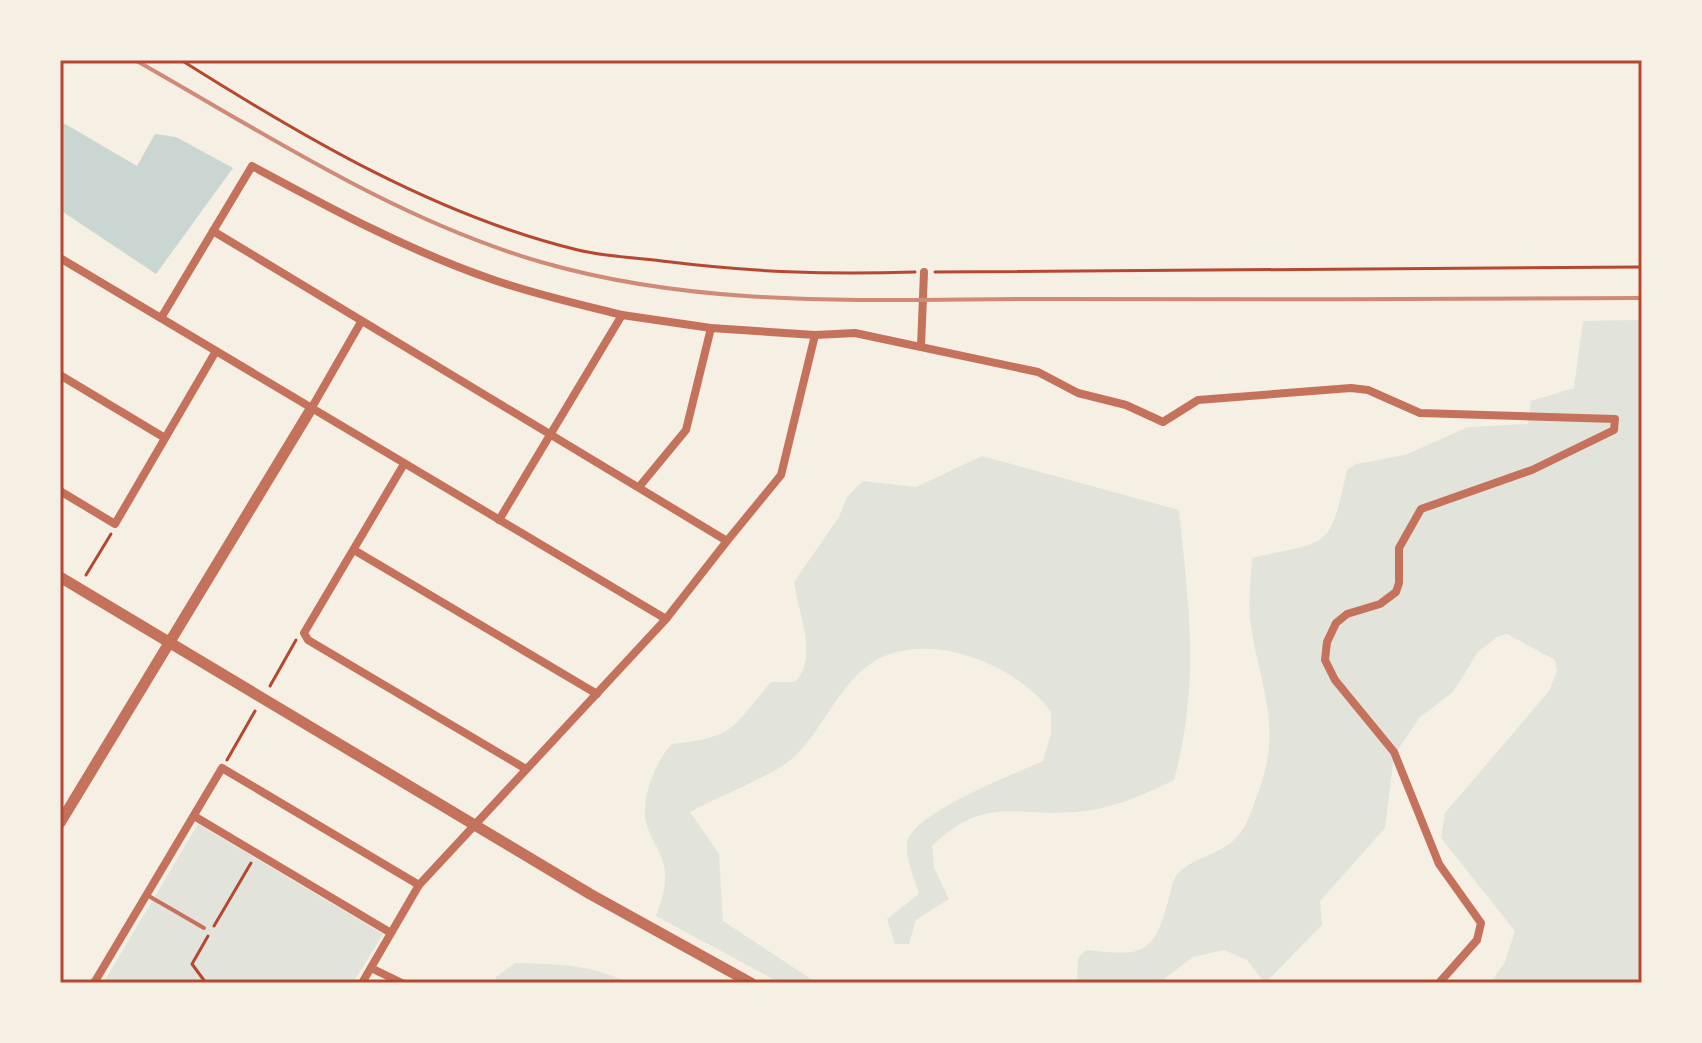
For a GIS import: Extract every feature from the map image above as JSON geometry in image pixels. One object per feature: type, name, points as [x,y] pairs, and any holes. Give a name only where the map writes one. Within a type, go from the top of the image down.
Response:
[{"type":"street","points":[[161,318],[252,166],[348,218],[443,261],[505,284],[622,315],[711,328],[815,335],[855,333],[921,346],[1038,372],[1078,393],[1126,405],[1163,422],[1198,400],[1351,388],[1368,390],[1420,413],[1615,419],[1614,430],[1532,470],[1421,509],[1399,548],[1396,592],[1380,604],[1347,614],[1336,623],[1327,642],[1325,660],[1335,680],[1394,752],[1439,864],[1481,923],[1477,940],[1439,983]]},
{"type":"street","points":[[213,231],[727,541]]},
{"type":"street","points":[[60,258],[666,619]]},
{"type":"street","points":[[921,346],[924,272]]},
{"type":"street","points":[[499,520],[622,315]]},
{"type":"street","points":[[60,823],[361,322]]},
{"type":"street","points":[[639,487],[686,430],[711,328]]},
{"type":"street","points":[[362,983],[419,885],[666,619],[781,475],[815,335]]},
{"type":"street","points":[[60,491],[115,524],[216,351]]},
{"type":"street","points":[[60,375],[165,438]]},
{"type":"street","points":[[404,464],[304,633],[308,640],[526,769]]},
{"type":"street","points":[[354,550],[597,694]]},
{"type":"street","points":[[60,577],[590,894],[751,983]]},
{"type":"street","points":[[94,983],[222,768],[419,885]]},
{"type":"street","points":[[194,816],[391,933]]},
{"type":"street","points":[[371,968],[402,983]]},
{"type":"lane","points":[[147,895],[204,928]]},
{"type":"path","points":[[181,60],[258,108],[402,185],[457,209],[577,250],[764,273],[1642,267]]},
{"type":"path","points":[[86,575],[115,524]]},
{"type":"path","points":[[270,686],[304,633]]},
{"type":"path","points":[[222,768],[255,711]]},
{"type":"path","points":[[206,983],[192,964],[257,853]]},
{"type":"shaded area","points":[[60,121],[137,166],[155,134],[176,137],[233,168],[156,274],[60,210]]},
{"type":"shaded area","points":[[1642,320],[1642,983],[1490,983],[1505,962],[1515,931],[1441,838],[1445,813],[1549,691],[1557,671],[1555,660],[1507,634],[1497,637],[1478,652],[1453,692],[1419,718],[1394,756],[1385,828],[1320,901],[1322,925],[1265,983],[1247,960],[1224,950],[1193,957],[1159,983],[1077,983],[1078,958],[1086,950],[1130,952],[1148,944],[1161,923],[1176,876],[1190,864],[1234,840],[1249,818],[1269,746],[1267,706],[1250,619],[1252,558],[1312,544],[1322,538],[1336,516],[1347,470],[1356,464],[1405,455],[1468,427],[1528,424],[1531,401],[1574,388],[1583,321]]},
{"type":"shaded area","points":[[982,456],[1179,510],[1189,612],[1190,678],[1182,745],[1174,780],[1102,808],[1053,813],[1000,812],[968,820],[932,846],[934,868],[949,899],[916,920],[909,944],[895,944],[887,919],[919,894],[907,851],[912,833],[943,808],[1043,761],[1051,734],[1051,712],[1035,694],[1014,678],[965,655],[913,649],[888,655],[855,677],[793,758],[759,779],[690,812],[719,854],[723,921],[817,983],[780,983],[656,916],[664,890],[665,873],[645,817],[650,783],[672,744],[721,733],[739,720],[771,682],[795,682],[806,661],[806,648],[794,582],[839,517],[847,497],[863,481],[916,487]]},
{"type":"shaded area","points":[[198,824],[383,934],[353,983],[103,983]]},
{"type":"shaded area","points":[[515,963],[587,969],[628,983],[494,983],[496,977]]},
{"type":"railway","points":[[135,60],[333,173],[435,223],[541,262],[666,288],[729,295],[856,300],[1642,298]]}]
